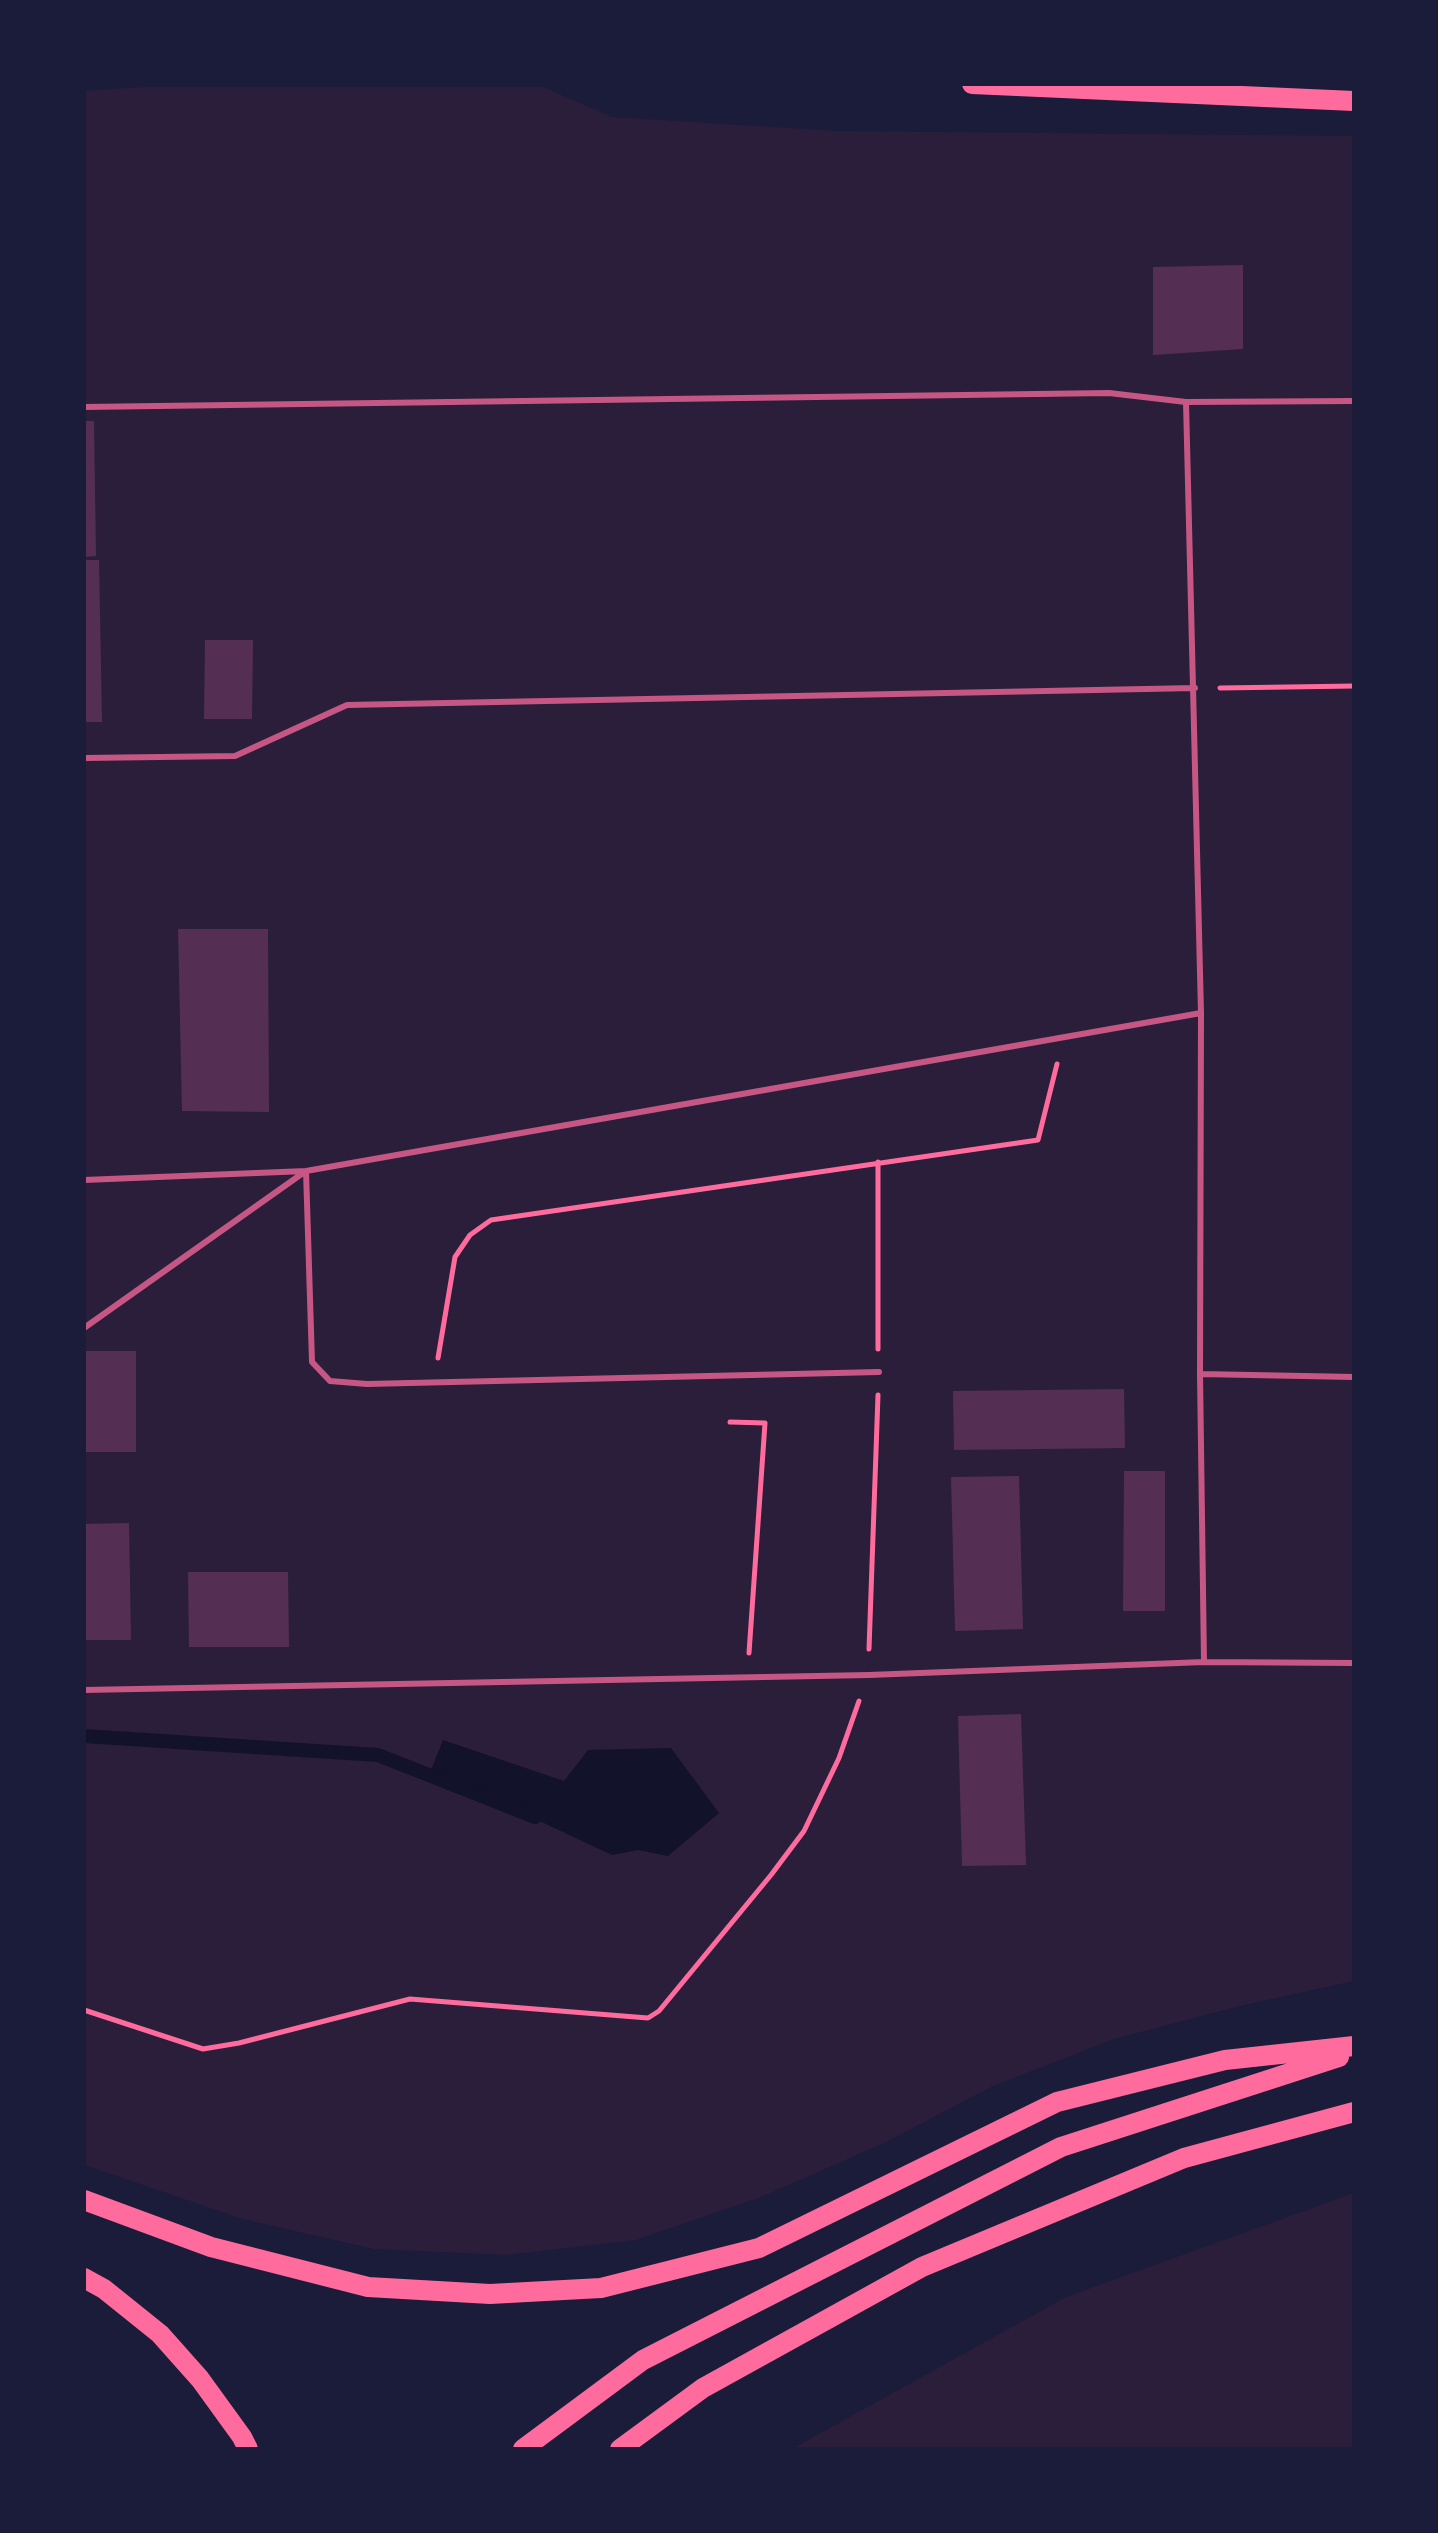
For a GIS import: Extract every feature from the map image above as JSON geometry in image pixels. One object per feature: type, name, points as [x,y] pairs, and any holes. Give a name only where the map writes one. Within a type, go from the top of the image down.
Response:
[{"type":"main road","points":[[972,84],[1354,101]]},
{"type":"main road","points":[[84,2200],[211,2247],[368,2287],[490,2294],[601,2288],[759,2248],[1057,2102],[1225,2060],[1354,2049]]},
{"type":"main road","points":[[523,2449],[643,2360],[1061,2147],[1354,2049]]},
{"type":"main road","points":[[620,2449],[703,2388],[922,2267],[1184,2158],[1354,2112]]},
{"type":"main road","points":[[84,2278],[104,2289],[160,2334],[200,2379],[248,2449]]},
{"type":"lane","points":[[84,407],[1109,393],[1186,402],[1354,401]]},
{"type":"lane","points":[[1186,402],[1201,1013],[1200,1374],[1204,1662]]},
{"type":"lane","points":[[84,758],[235,756],[347,705],[1195,688]]},
{"type":"lane","points":[[84,1180],[306,1171],[1201,1013]]},
{"type":"lane","points":[[84,1328],[306,1171]]},
{"type":"lane","points":[[306,1171],[312,1362],[330,1381],[434,1383],[879,1372]]},
{"type":"lane","points":[[1200,1374],[1354,1377]]},
{"type":"lane","points":[[84,1690],[869,1675],[1204,1662],[1354,1663]]},
{"type":"path","points":[[1195,688],[1354,686]]},
{"type":"path","points":[[434,1383],[455,1257],[470,1235],[491,1220],[1038,1140],[1064,1036]]},
{"type":"path","points":[[84,2010],[203,2049],[239,2043],[410,1999],[648,2018],[659,2011],[804,1831],[839,1758],[869,1675],[879,1372],[878,1162]]},
{"type":"path","points":[[730,1422],[765,1423],[747,1678]]},
{"type":"shaded area","points":[[144,87],[543,87],[612,117],[837,131],[1354,136],[1354,1981],[1244,2005],[1114,2039],[993,2086],[884,2143],[761,2197],[636,2240],[506,2255],[374,2249],[243,2219],[84,2165],[84,91]]},
{"type":"shaded area","points":[[443,1740],[564,1781],[588,1750],[671,1748],[719,1813],[668,1856],[638,1850],[612,1855],[431,1770]]},
{"type":"shaded area","points":[[1354,2193],[1354,2449],[792,2449],[1066,2297]]},
{"type":"building","points":[[1243,265],[1243,349],[1153,355],[1153,267]]},
{"type":"building","points":[[84,421],[94,421],[96,556],[84,557]]},
{"type":"building","points":[[84,560],[99,560],[102,722],[84,722]]},
{"type":"building","points":[[205,640],[253,640],[252,719],[204,719]]},
{"type":"building","points":[[178,929],[268,929],[269,1112],[182,1111]]},
{"type":"building","points":[[84,1351],[136,1351],[136,1452],[84,1452]]},
{"type":"building","points":[[1124,1389],[1125,1448],[954,1450],[953,1391]]},
{"type":"building","points":[[1124,1471],[1165,1471],[1165,1611],[1123,1611]]},
{"type":"building","points":[[1019,1476],[1023,1629],[955,1631],[951,1477]]},
{"type":"building","points":[[129,1523],[131,1640],[84,1640],[84,1524]]},
{"type":"building","points":[[188,1572],[288,1572],[289,1647],[189,1647]]},
{"type":"building","points":[[1021,1714],[1026,1865],[962,1866],[958,1716]]},
{"type":"waterway","points":[[84,1736],[378,1755],[535,1817]]}]
